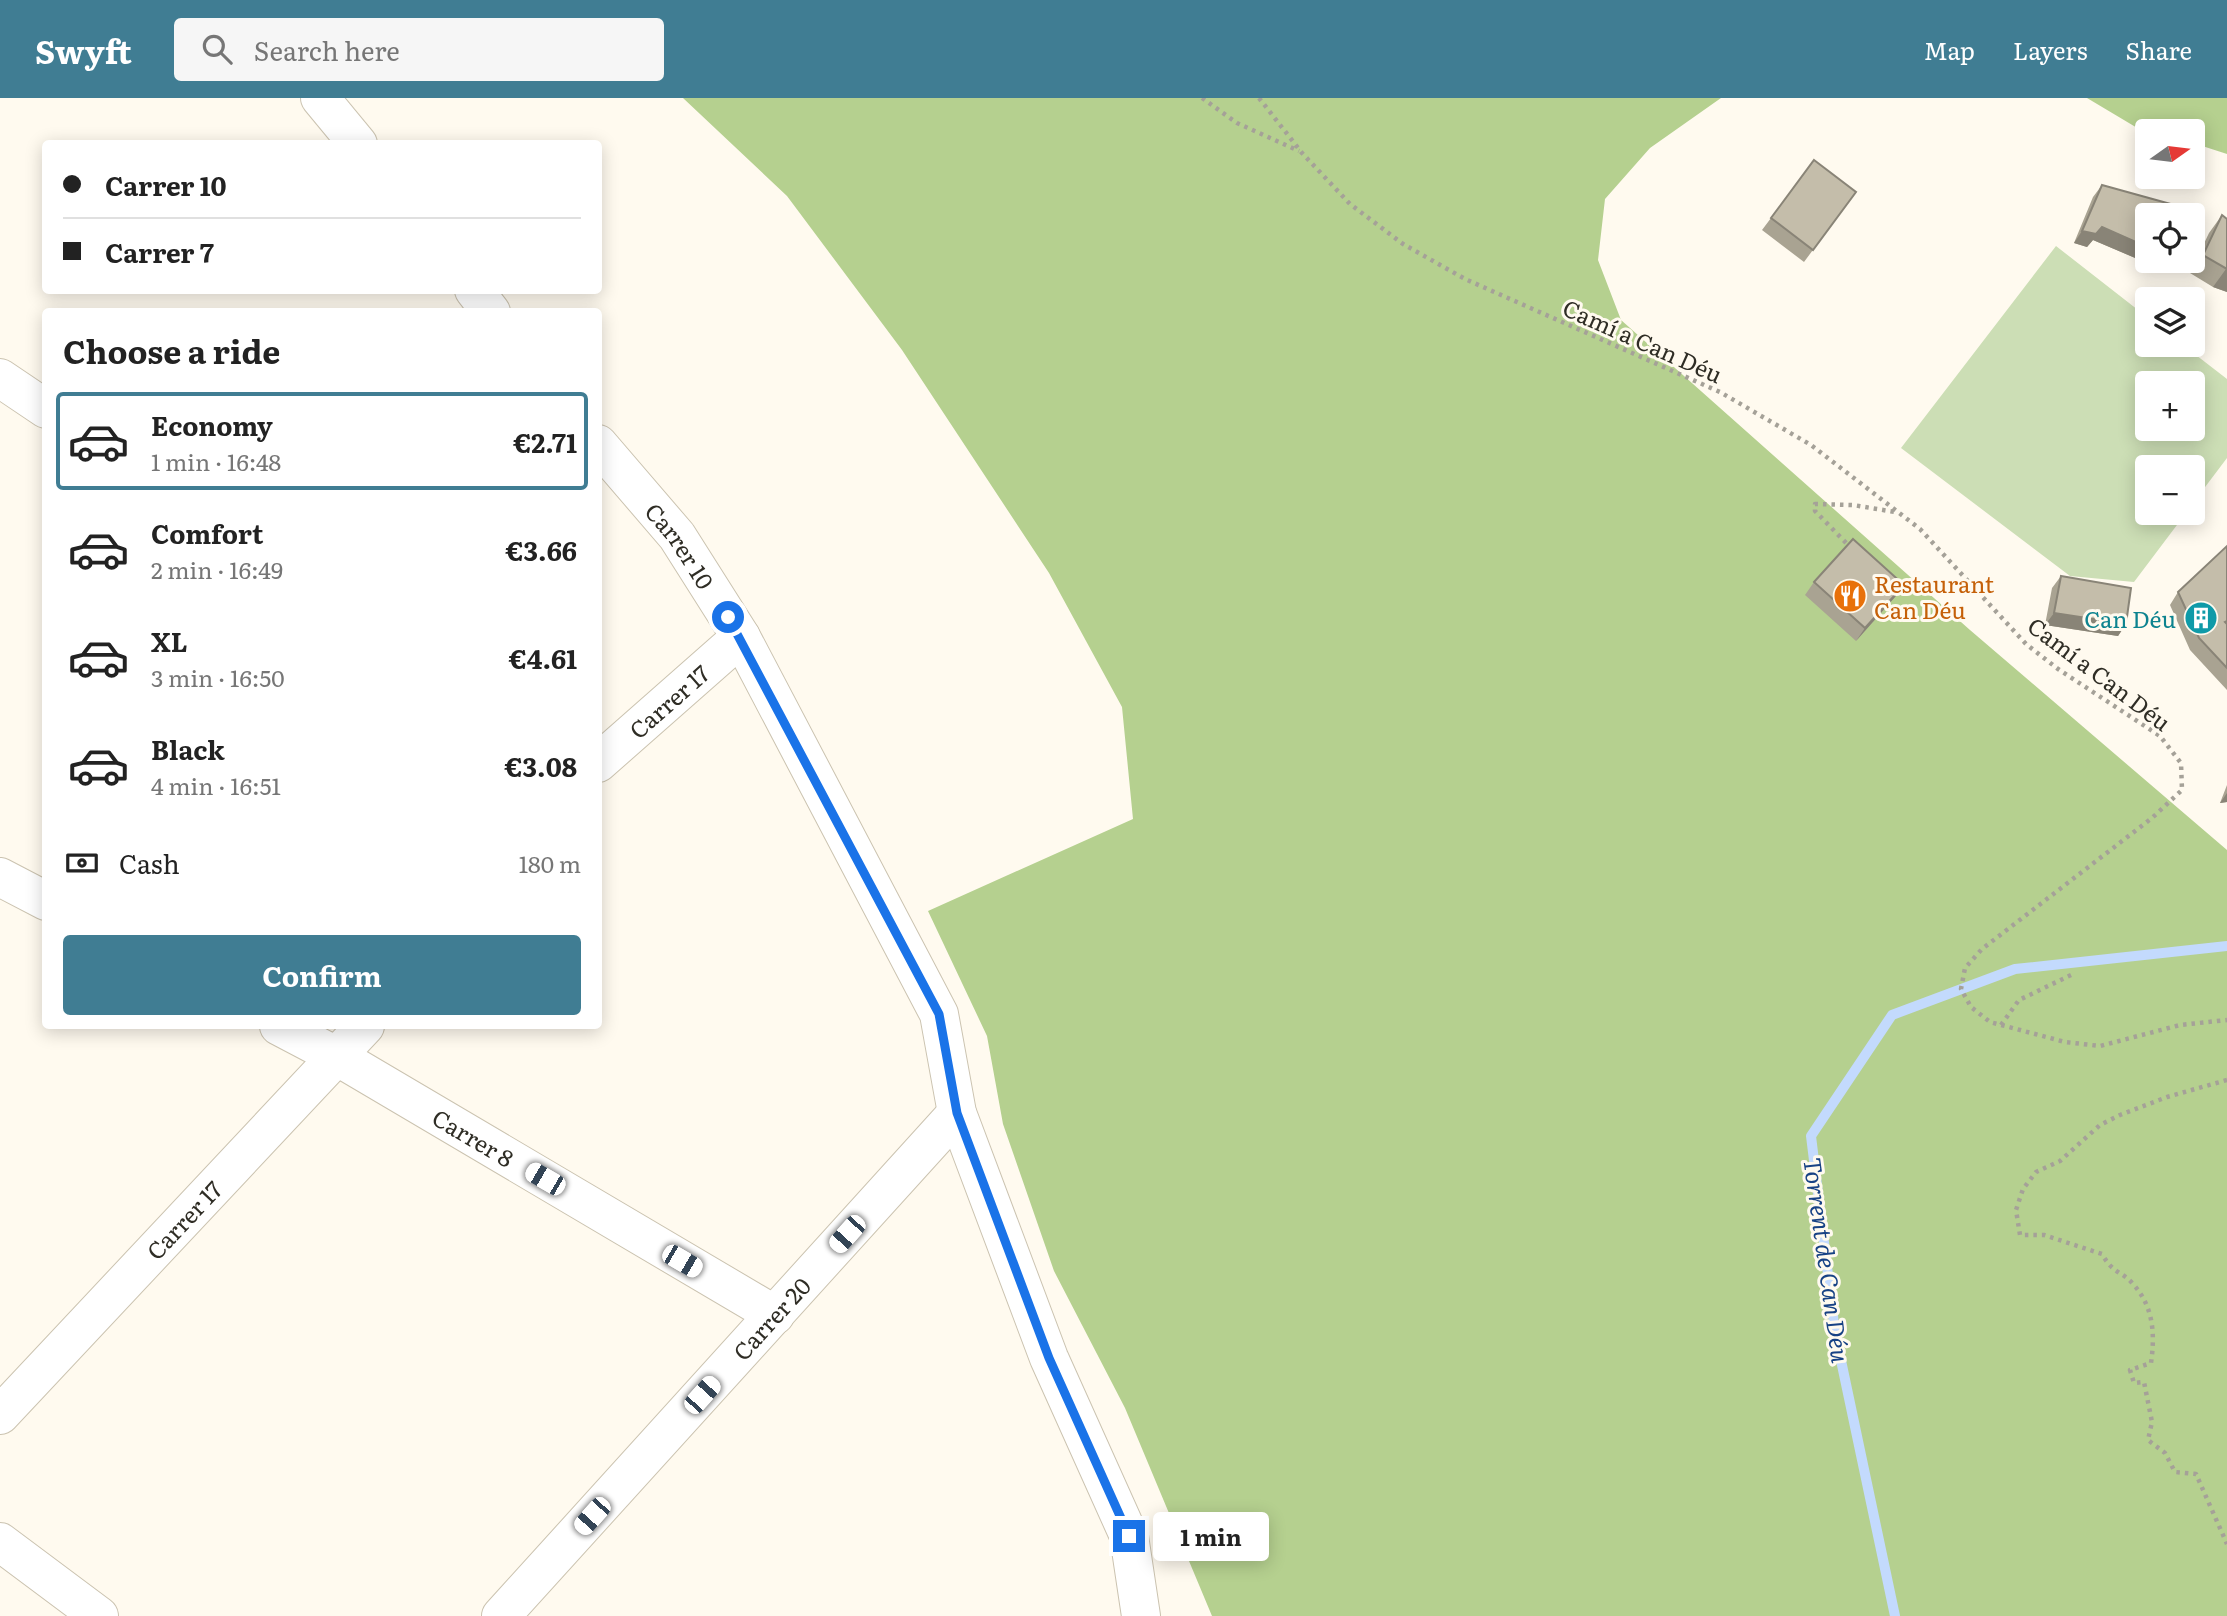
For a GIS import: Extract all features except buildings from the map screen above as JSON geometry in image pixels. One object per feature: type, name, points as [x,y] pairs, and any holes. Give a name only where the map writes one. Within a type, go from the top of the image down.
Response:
[{"type":"street","points":[[320,98],[355,140]]},
{"type":"street","points":[[477,294],[488,308]]},
{"type":"street","points":[[0,378],[42,406]]},
{"type":"street","name":"Carrer 10","points":[[602,449],[677,536],[741,637],[939,1014],[957,1113],[1049,1358],[1129,1536],[1141,1616]]},
{"type":"street","name":"Carrer 17","points":[[602,759],[741,637]]},
{"type":"street","points":[[0,877],[42,899]]},
{"type":"street","name":"Carrer 8","points":[[285,1029],[338,1057],[775,1315]]},
{"type":"street","name":"Carrer 17","points":[[0,1415],[362,1029]]},
{"type":"street","name":"Carrer 20","points":[[501,1616],[957,1113]]},
{"type":"street","points":[[0,1542],[99,1616]]},
{"type":"path","points":[[1202,98],[1237,123],[1302,153]]},
{"type":"path","name":"Camí a Can Déu","points":[[1259,98],[1302,153],[1350,204],[1403,244],[1465,279],[1720,392],[1811,445],[1920,529],[2026,644],[2160,736],[2181,763],[2182,790],[2152,818],[1982,949],[1965,968],[1961,989],[1971,1007],[1990,1023],[2065,1042],[2099,1046],[2180,1025],[2227,1020]]},
{"type":"path","points":[[1858,556],[1815,511],[1815,504],[1853,505],[1899,513]]},
{"type":"path","points":[[2001,1026],[2020,1000],[2071,975]]},
{"type":"path","points":[[2227,1080],[2167,1097],[2100,1125],[2060,1161],[2036,1172],[2023,1189],[2017,1210],[2020,1235],[2044,1235],[2102,1254],[2111,1270],[2133,1283],[2154,1323],[2151,1363],[2130,1370],[2134,1383],[2144,1382],[2152,1422],[2148,1440],[2165,1453],[2175,1472],[2196,1474],[2227,1544]]},
{"type":"green space","points":[[683,98],[1721,98],[1650,148],[1605,199],[1598,260],[1621,320],[1970,630],[2227,850],[2227,1616],[1212,1616],[1125,1408],[1054,1271],[1003,1124],[987,1036],[928,911],[1133,819],[1122,707],[1049,573],[902,350],[787,196]]},
{"type":"green space","points":[[2087,98],[2227,98],[2227,154],[2205,147],[2205,119],[2135,119],[2135,127]]},
{"type":"green space","points":[[2056,246],[2135,308],[2135,357],[2199,357],[2227,379],[2227,458],[2205,487],[2205,455],[2135,455],[2135,525],[2177,525],[2134,582],[2070,576],[1901,448]]},
{"type":"waterway","name":"Torrent de Can Déu","points":[[1895,1616],[1835,1332],[1811,1136],[1892,1015],[2015,969],[2227,946]]},
{"type":"place","name":"Restaurant Can Déu","points":[[1850,596]]},
{"type":"place","name":"Can Déu","points":[[2201,618]]},
{"type":"route","points":[[728,617],[939,1014],[957,1113],[1049,1358],[1129,1536]]}]
